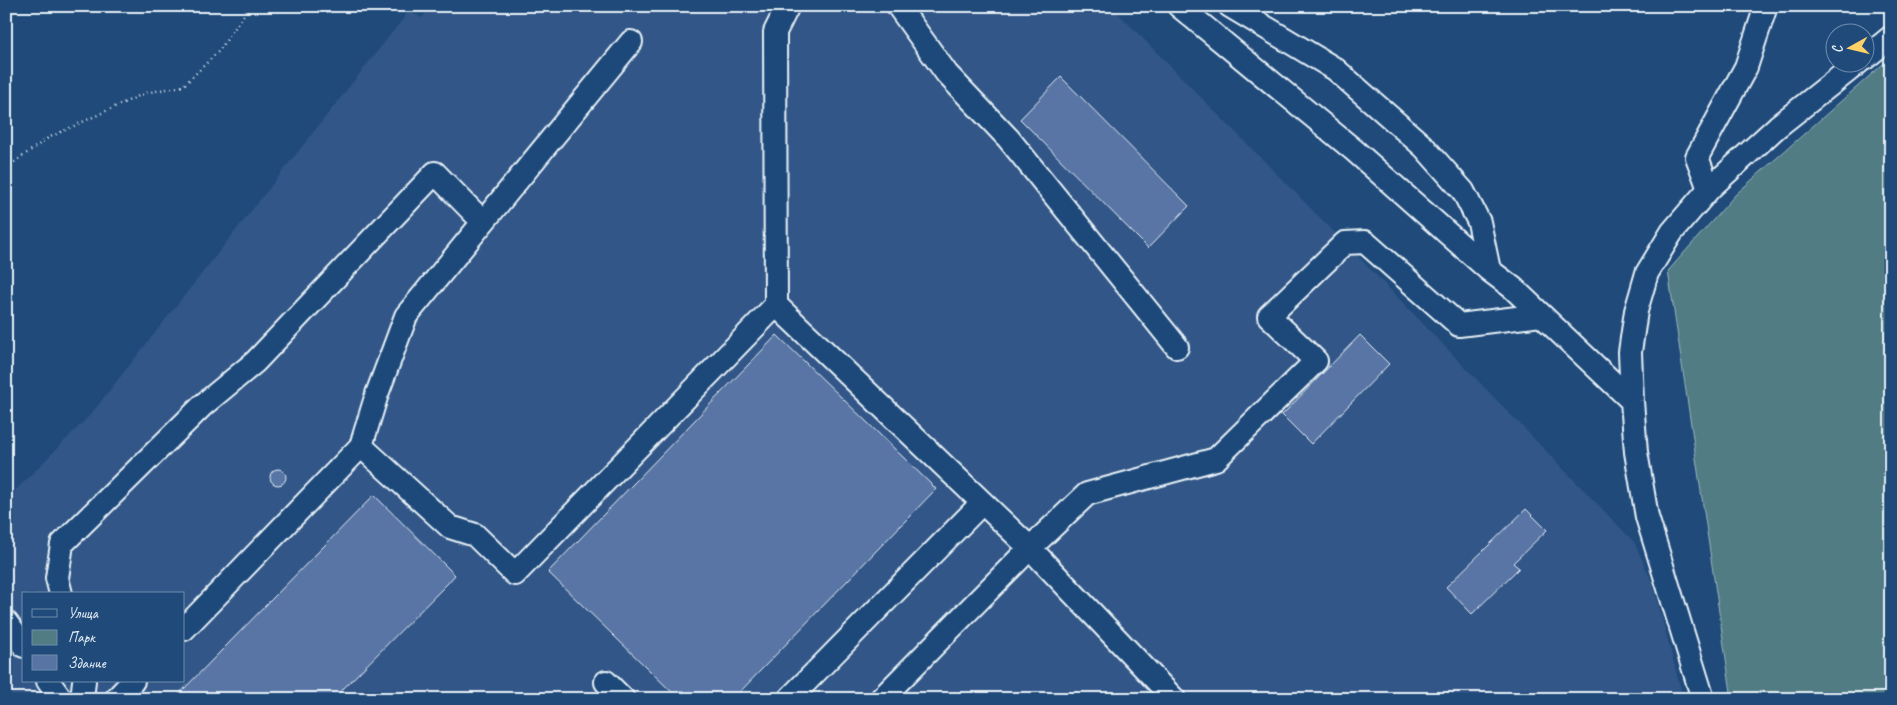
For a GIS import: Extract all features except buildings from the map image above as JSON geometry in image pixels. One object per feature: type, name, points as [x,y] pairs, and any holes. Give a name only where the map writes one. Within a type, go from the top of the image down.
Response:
[{"type":"street","points":[[361,446],[450,527],[475,535],[515,574],[776,305],[776,32],[788,6]]},
{"type":"street","points":[[898,6],[947,74],[1008,138],[1178,347]]},
{"type":"street","points":[[1179,6],[1355,152],[1489,270],[1513,288],[1632,401]]},
{"type":"street","points":[[1230,6],[1335,69],[1424,147],[1463,191],[1479,222],[1489,270]]},
{"type":"street","points":[[1709,189],[1698,157],[1746,67],[1766,6]]},
{"type":"street","points":[[1874,51],[1891,37]]},
{"type":"street","points":[[185,628],[361,446],[377,394],[406,316],[630,42]]},
{"type":"street","points":[[1703,699],[1647,517],[1636,452],[1632,401],[1630,352],[1636,311],[1647,273],[1672,232],[1709,189],[1778,126],[1846,72]]},
{"type":"street","points":[[60,592],[56,578],[62,544],[203,405],[255,362],[435,173],[483,222]]},
{"type":"street","points":[[882,699],[1030,548],[1087,494],[1216,459],[1316,361],[1269,316],[1344,243],[1365,242],[1459,325],[1541,314]]},
{"type":"street","points":[[776,305],[1030,548],[1174,699]]},
{"type":"street","points":[[789,699],[982,503]]},
{"type":"street","points":[[6,622],[22,643]]},
{"type":"street","points":[[49,682],[61,699]]},
{"type":"street","points":[[82,699],[84,682]]},
{"type":"street","points":[[116,699],[132,682]]},
{"type":"street","points":[[606,682],[623,699]]},
{"type":"path","points":[[6,168],[48,138],[145,93],[183,86],[219,51],[250,6]]},
{"type":"shaded area","points":[[431,6],[1111,6],[1345,243],[1634,542],[1653,584],[1681,690],[1672,699],[6,699],[6,500],[90,415],[409,11],[422,18]]},
{"type":"green space","points":[[1891,57],[1891,699],[1732,699],[1668,271],[1736,194]]}]
